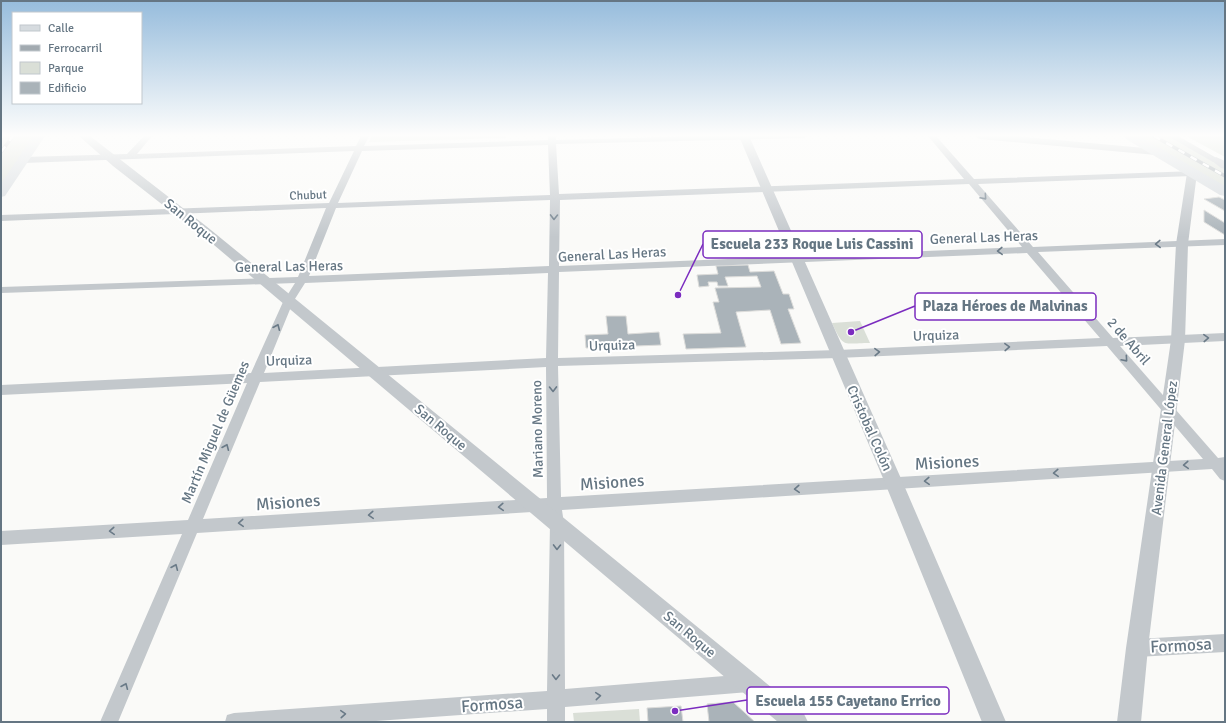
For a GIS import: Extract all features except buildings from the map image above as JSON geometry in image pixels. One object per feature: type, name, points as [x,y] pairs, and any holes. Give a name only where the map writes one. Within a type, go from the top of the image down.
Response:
[{"type":"main road","points":[[1,193],[17,170]]},
{"type":"main road","points":[[1186,170],[1225,192]]},
{"type":"street","name":"San Roque","points":[[124,170],[182,212],[288,302],[375,372],[796,722]]},
{"type":"street","name":"Martín Miguel de Güemes","points":[[109,722],[288,302],[302,280],[332,206],[349,170]]},
{"type":"street","name":"Mariano Moreno","points":[[554,170],[555,198],[552,362],[554,504],[557,524],[556,722]]},
{"type":"street","name":"Cristobal Colón","points":[[758,170],[894,483],[994,722]]},
{"type":"street","name":"2 de Abril","points":[[961,170],[1168,409],[1220,463],[1225,475]]},
{"type":"street","name":"Chubut","points":[[1,218],[1192,173]]},
{"type":"street","name":"Avenida General López","points":[[1129,722],[1137,648],[1178,340],[1182,244],[1192,173]]},
{"type":"street","name":"General Las Heras","points":[[1,290],[553,271],[797,259],[1225,242]]},
{"type":"street","name":"Urquiza","points":[[1,390],[552,362],[838,354],[1225,337]]},
{"type":"street","name":"Misiones","points":[[1,538],[1220,463]]},
{"type":"street","name":"Formosa","points":[[1137,648],[1225,643]]},
{"type":"street","name":"Formosa","points":[[234,722],[556,699],[749,683]]},
{"type":"green space","points":[[1,170],[17,170],[1,193]]},
{"type":"green space","points":[[1187,170],[1225,170],[1225,192]]},
{"type":"green space","points":[[860,321],[870,343],[845,343],[839,337],[832,323]]},
{"type":"green space","points":[[639,709],[640,722],[574,722],[573,713]]},
{"type":"railway","points":[[1214,170],[1225,176]]},
{"type":"place","name":"Escuela 233 Roque Luis Cassini","points":[[678,295]]},
{"type":"place","name":"Plaza Héroes de Malvinas","points":[[851,332]]},
{"type":"place","name":"Escuela 155 Cayetano Errico","points":[[675,711]]}]
